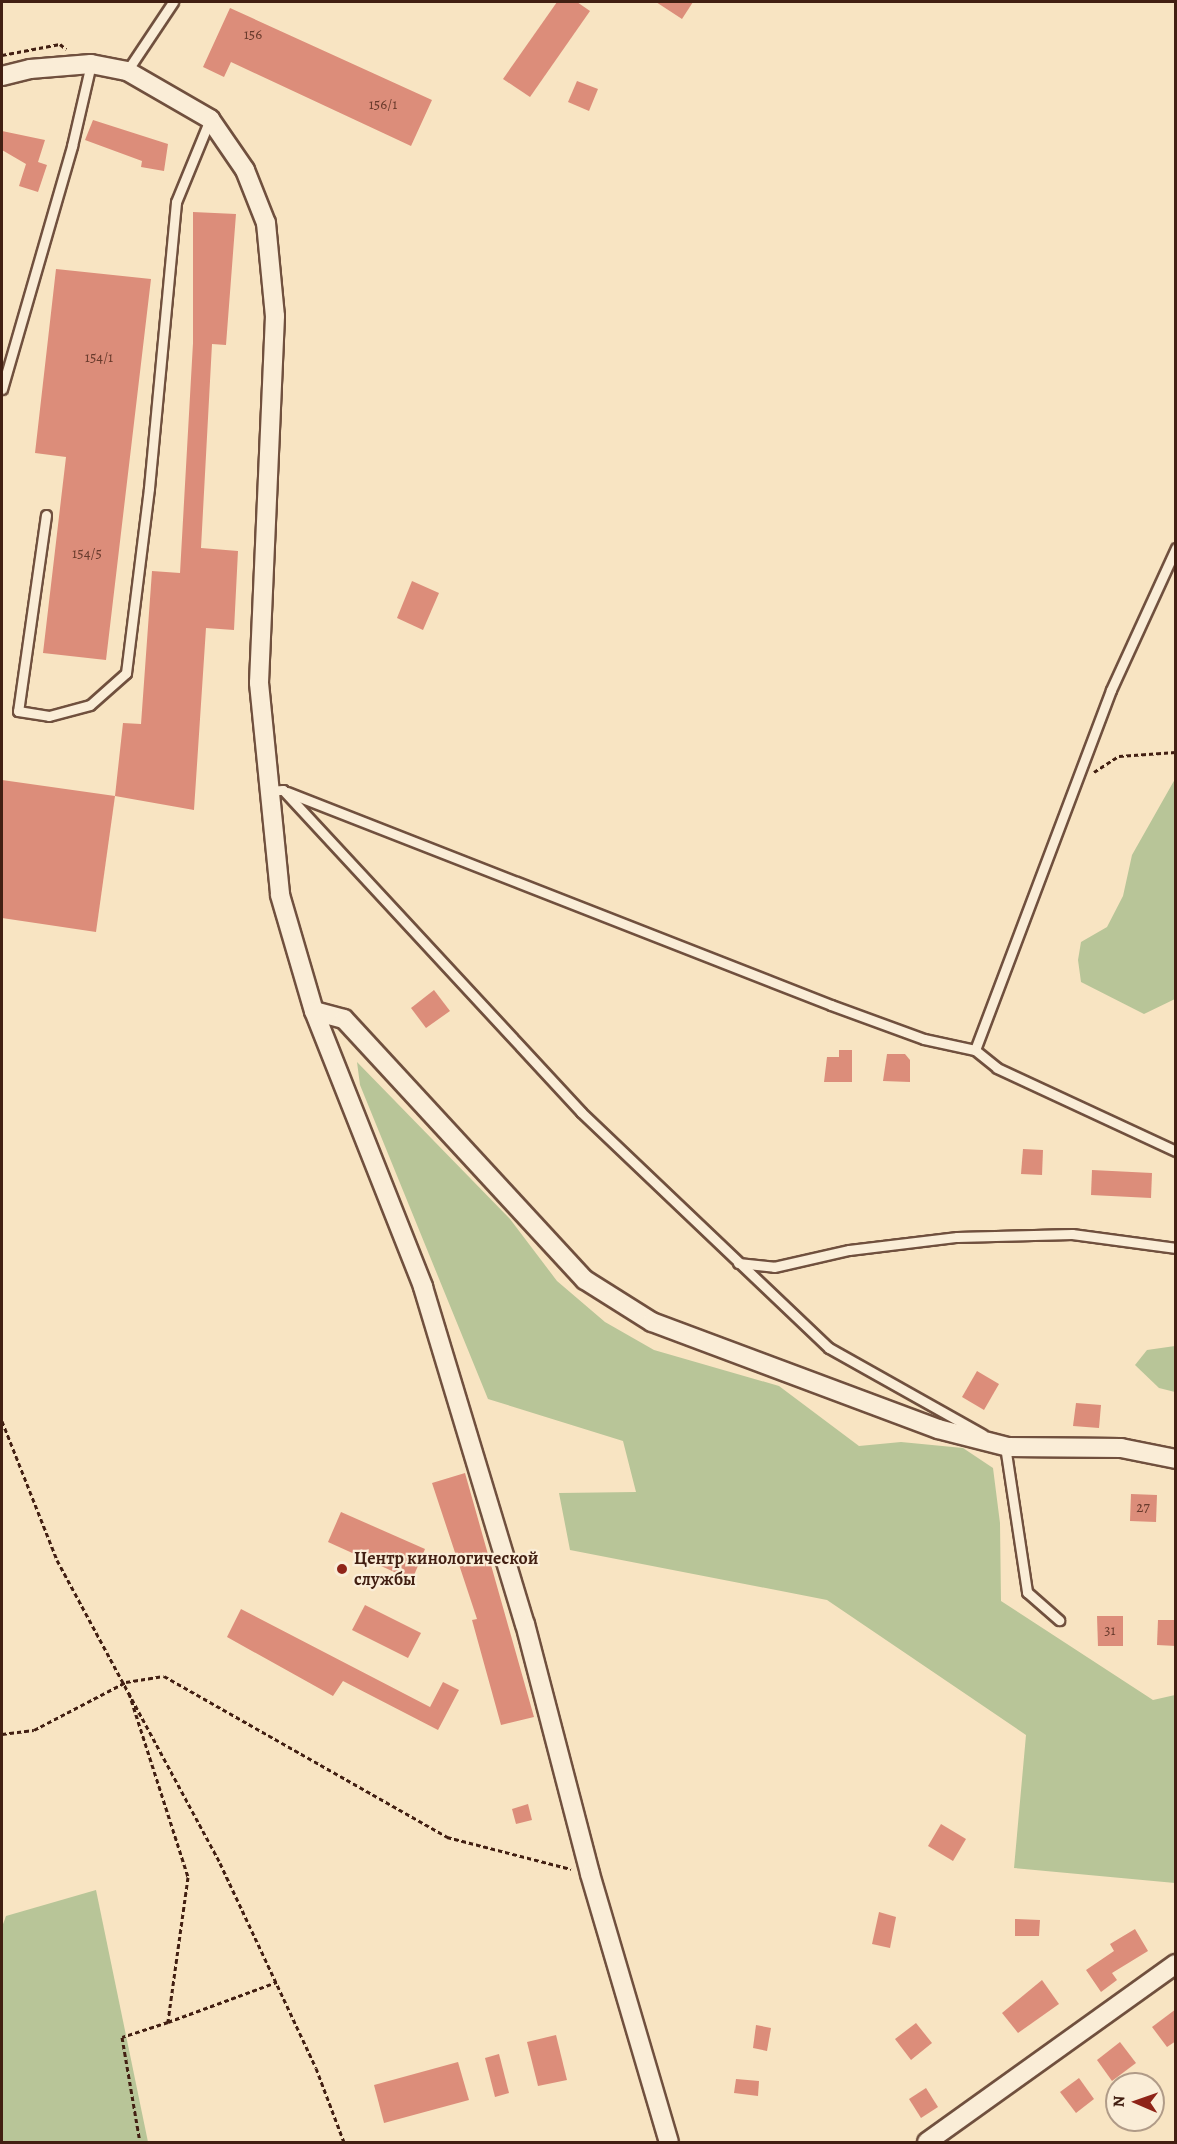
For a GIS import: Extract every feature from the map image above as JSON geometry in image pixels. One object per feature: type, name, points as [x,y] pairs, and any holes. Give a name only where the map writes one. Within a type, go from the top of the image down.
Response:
[{"type":"street","points":[[2,76],[30,69],[91,64],[127,71],[210,118],[244,170],[266,223],[275,316],[259,684],[275,791],[280,895],[314,1011],[423,1287],[525,1624],[590,1874],[669,2142]]},
{"type":"street","points":[[314,1011],[344,1019],[585,1280],[652,1322],[938,1429],[1008,1447],[1121,1448],[1176,1459]]},
{"type":"street","points":[[927,2142],[1176,1964]]},
{"type":"lane","points":[[127,71],[173,2]]},
{"type":"lane","points":[[2,389],[72,146],[91,64]]},
{"type":"lane","points":[[46,515],[18,711],[49,716],[90,705],[126,673],[149,489],[176,202],[210,118]]},
{"type":"lane","points":[[975,1050],[1078,783],[1111,690],[1176,548]]},
{"type":"lane","points":[[275,791],[841,1009],[924,1039],[975,1050],[997,1068],[1176,1151]]},
{"type":"lane","points":[[275,791],[581,1112],[829,1348],[1008,1447],[1027,1592],[1059,1620]]},
{"type":"lane","points":[[738,1263],[774,1267],[849,1250],[957,1237],[1072,1234],[1176,1248]]},
{"type":"path","points":[[1078,783],[1119,756],[1176,752]]},
{"type":"path","points":[[2,1421],[57,1560],[126,1682],[278,1982],[344,2142]]},
{"type":"path","points":[[2,1734],[34,1730],[126,1682],[164,1676],[447,1837],[590,1874]]},
{"type":"path","points":[[126,1682],[188,1877],[168,2022]]},
{"type":"path","points":[[140,2142],[122,2037],[278,1982]]},
{"type":"green space","points":[[1175,779],[1175,999],[1144,1014],[1081,982],[1078,960],[1081,942],[1107,927],[1123,896],[1132,855]]},
{"type":"green space","points":[[357,1062],[510,1219],[557,1281],[605,1322],[654,1350],[779,1386],[859,1446],[901,1442],[963,1448],[993,1468],[1000,1523],[1001,1601],[1153,1700],[1175,1695],[1175,1883],[1014,1868],[1026,1735],[827,1600],[570,1550],[559,1493],[636,1492],[623,1441],[488,1399],[360,1085]]},
{"type":"green space","points":[[1176,1346],[1175,1392],[1159,1388],[1135,1365],[1147,1350]]},
{"type":"green space","points":[[96,1890],[148,2142],[2,2142],[2,1927],[6,1916]]},
{"type":"building","points":[[557,2],[577,2],[590,11],[530,97],[503,79]]},
{"type":"building","points":[[656,2],[693,2],[682,19]]},
{"type":"building","points":[[230,8],[432,100],[411,146],[231,62],[224,77],[203,67]]},
{"type":"building","points":[[577,81],[598,89],[589,111],[568,102]]},
{"type":"building","points":[[93,120],[168,144],[164,171],[141,167],[142,161],[85,140]]},
{"type":"building","points":[[2,131],[45,140],[38,162],[47,165],[38,192],[19,186],[26,164],[2,150]]},
{"type":"building","points":[[193,212],[236,214],[226,345],[212,344],[201,548],[238,551],[234,630],[206,628],[194,810],[115,796],[123,723],[141,724],[152,571],[180,573],[193,343]]},
{"type":"building","points":[[56,269],[151,279],[106,660],[43,653],[66,457],[35,453]]},
{"type":"building","points":[[412,581],[439,593],[423,630],[397,618]]},
{"type":"building","points":[[2,780],[115,796],[96,932],[2,918]]},
{"type":"building","points":[[434,990],[450,1011],[426,1028],[411,1008]]},
{"type":"building","points":[[839,1050],[852,1050],[852,1082],[824,1082],[827,1057],[839,1057]]},
{"type":"building","points":[[887,1054],[905,1054],[910,1060],[910,1082],[883,1081]]},
{"type":"building","points":[[1023,1149],[1043,1150],[1042,1175],[1021,1174]]},
{"type":"building","points":[[1092,1170],[1152,1173],[1151,1198],[1091,1195]]},
{"type":"building","points":[[977,1371],[999,1384],[984,1410],[962,1397]]},
{"type":"building","points":[[1076,1403],[1101,1405],[1099,1428],[1073,1426]]},
{"type":"building","points":[[465,1473],[534,1717],[501,1725],[472,1620],[477,1619],[432,1483]]},
{"type":"building","points":[[1131,1494],[1157,1495],[1156,1522],[1130,1521]]},
{"type":"building","points":[[341,1512],[425,1549],[412,1580],[328,1542]]},
{"type":"building","points":[[365,1605],[421,1633],[408,1658],[352,1630]]},
{"type":"building","points":[[241,1609],[430,1707],[443,1682],[459,1690],[438,1730],[343,1681],[333,1696],[227,1637]]},
{"type":"building","points":[[1097,1616],[1123,1616],[1123,1646],[1098,1646]]},
{"type":"building","points":[[1158,1620],[1176,1620],[1176,1646],[1157,1645]]},
{"type":"building","points":[[528,1804],[532,1820],[516,1824],[512,1809]]},
{"type":"building","points":[[941,1824],[966,1839],[953,1861],[928,1846]]},
{"type":"building","points":[[879,1912],[896,1917],[890,1948],[872,1944]]},
{"type":"building","points":[[1015,1919],[1040,1920],[1039,1936],[1015,1936]]},
{"type":"building","points":[[1135,1929],[1148,1951],[1112,1973],[1117,1980],[1101,1992],[1086,1970],[1114,1951],[1110,1944]]},
{"type":"building","points":[[1042,1980],[1059,2004],[1018,2033],[1002,2013]]},
{"type":"building","points":[[1176,2009],[1176,2041],[1167,2047],[1152,2027]]},
{"type":"building","points":[[916,2023],[932,2043],[911,2060],[895,2039]]},
{"type":"building","points":[[756,2025],[771,2028],[767,2051],[753,2048]]},
{"type":"building","points":[[556,2035],[567,2080],[538,2086],[527,2042]]},
{"type":"building","points":[[1120,2042],[1136,2063],[1124,2072],[1106,2072],[1097,2060]]},
{"type":"building","points":[[499,2054],[509,2093],[495,2097],[485,2058]]},
{"type":"building","points":[[458,2062],[469,2100],[384,2123],[374,2085]]},
{"type":"building","points":[[1079,2078],[1094,2099],[1076,2113],[1060,2092]]},
{"type":"building","points":[[736,2079],[759,2081],[758,2096],[734,2093]]},
{"type":"building","points":[[926,2088],[938,2107],[921,2118],[909,2099]]},
{"type":"place","name":"Центр кинологической службы","points":[[342,1569]]}]
